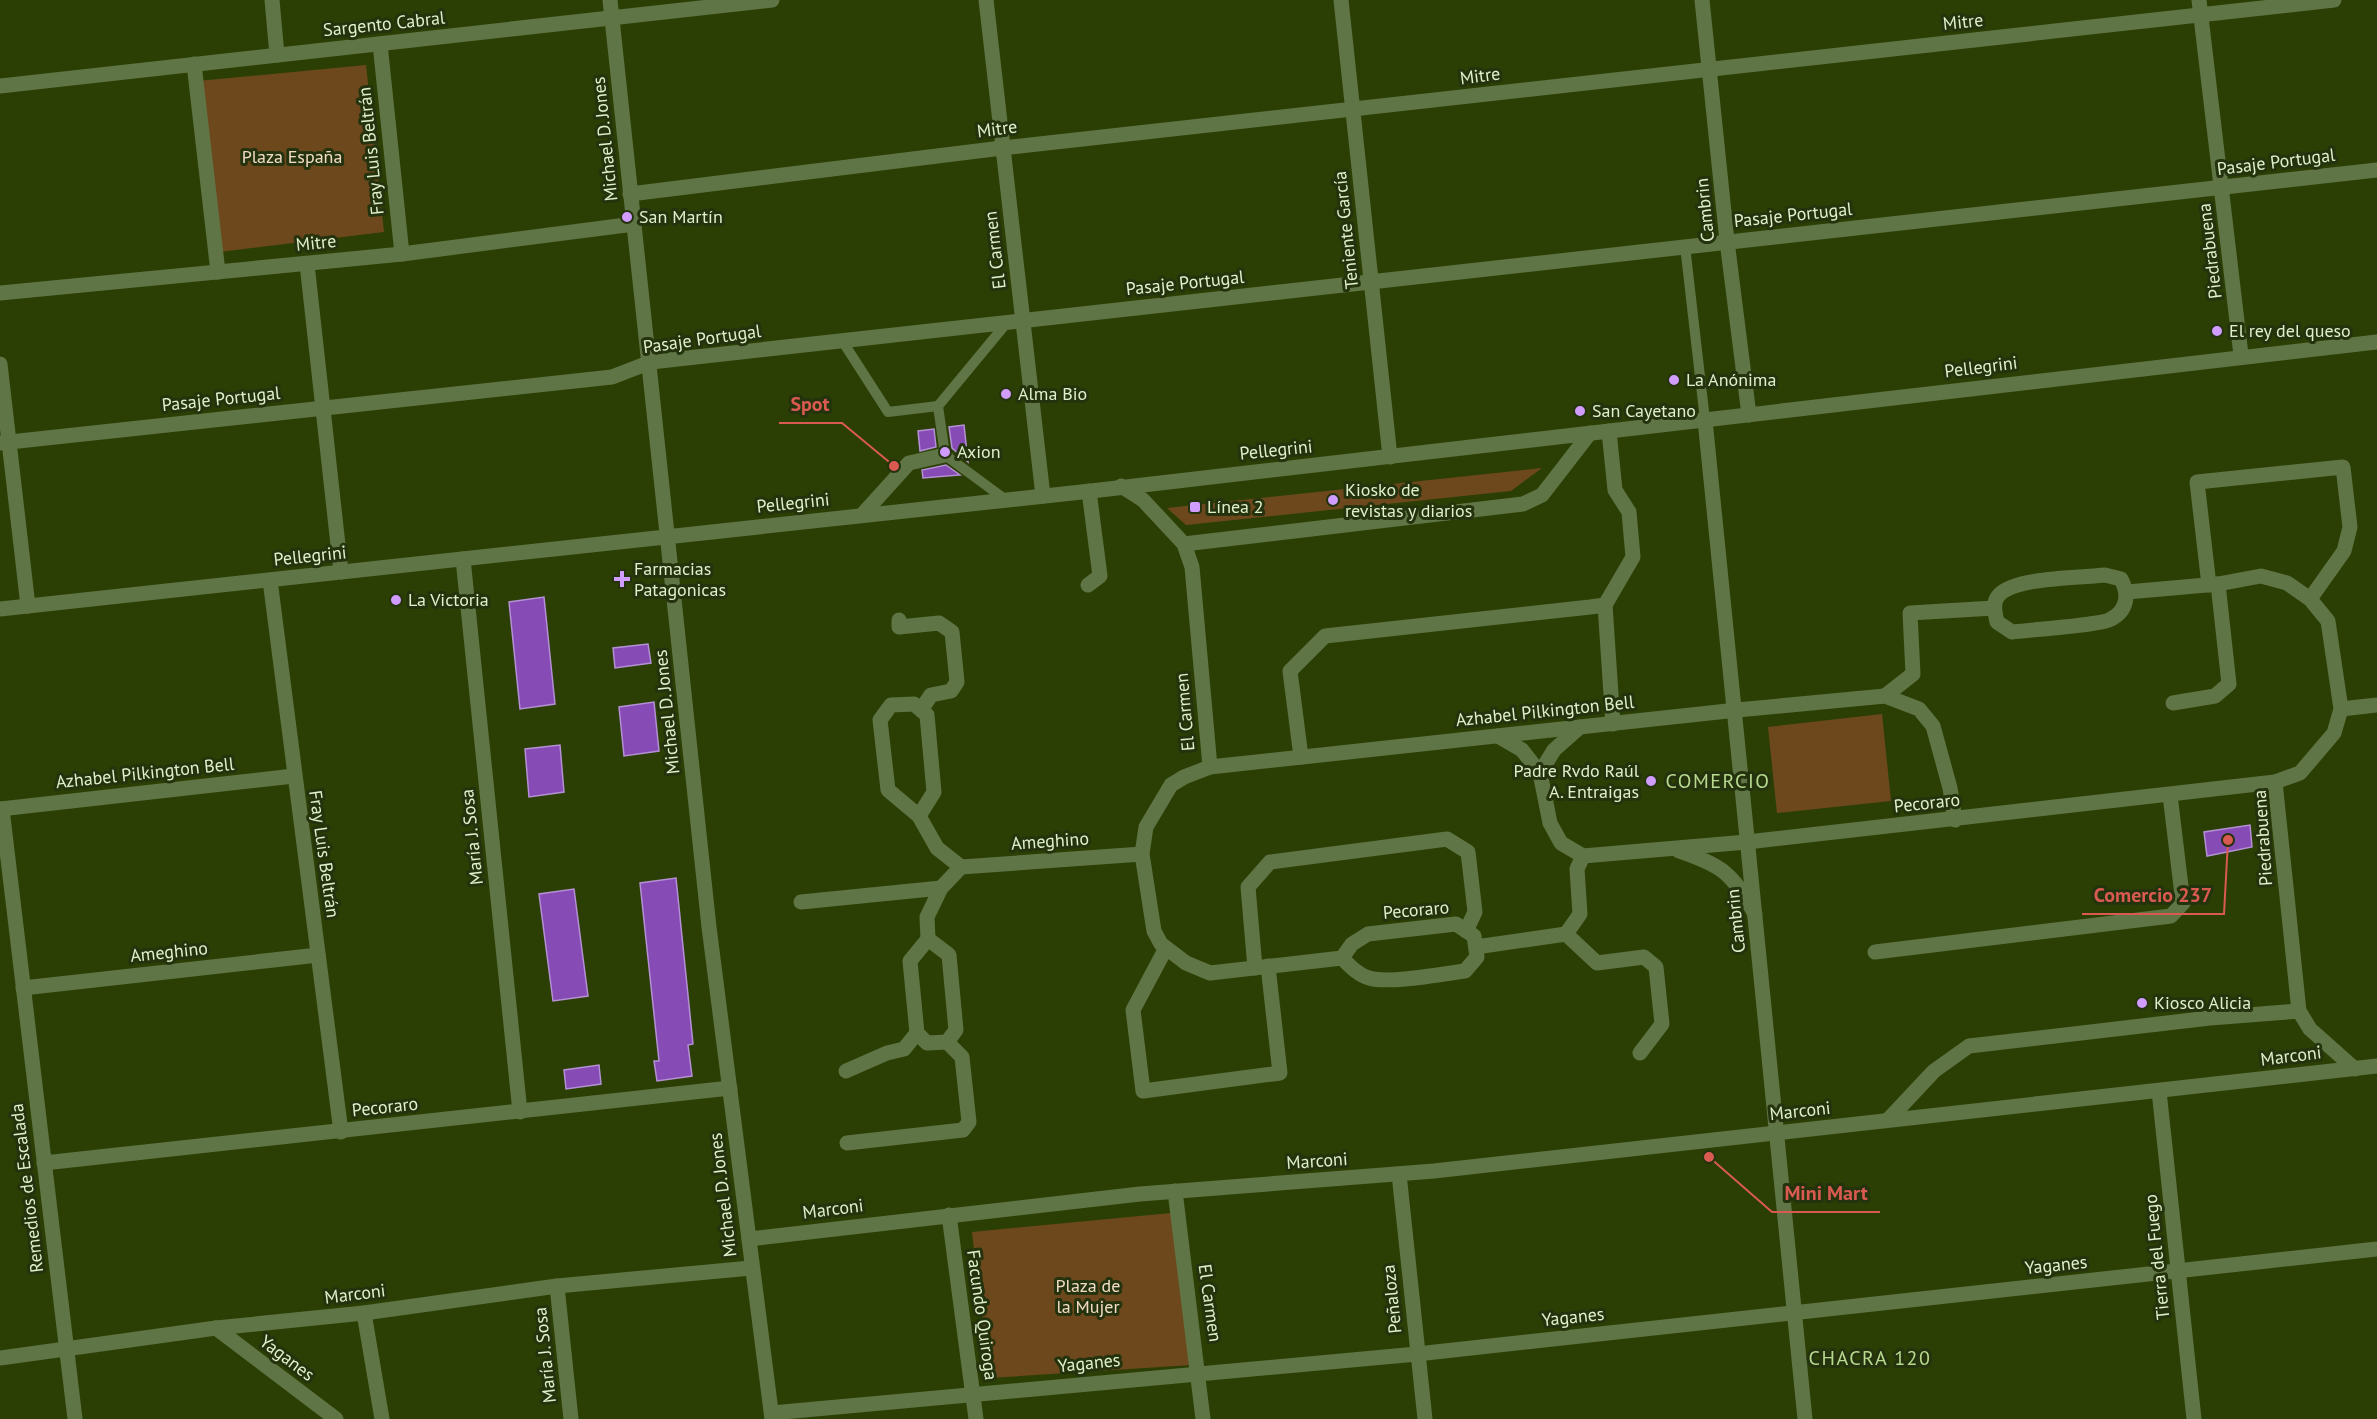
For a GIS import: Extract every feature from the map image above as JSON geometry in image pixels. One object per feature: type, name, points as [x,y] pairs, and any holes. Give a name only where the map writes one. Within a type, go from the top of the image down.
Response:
[{"type":"street","points":[[272,0],[277,55]]},
{"type":"street","name":"Michael D. Jones","points":[[610,0],[630,194],[651,362],[709,927],[751,1268],[772,1416]]},
{"type":"street","name":"Sargento Cabral","points":[[0,86],[772,0]]},
{"type":"street","name":"El Carmen","points":[[986,0],[1043,496]]},
{"type":"street","name":"Teniente García","points":[[1341,0],[1390,457]]},
{"type":"street","name":"Cambrin","points":[[1702,0],[1727,241],[1749,415]]},
{"type":"street","name":"Mitre","points":[[630,194],[1002,148],[1710,69],[2200,7],[2334,0]]},
{"type":"street","name":"Piedrabuena","points":[[2200,7],[2241,355]]},
{"type":"street","name":"Fray Luis Beltrán","points":[[380,44],[402,254]]},
{"type":"street","points":[[194,64],[218,272]]},
{"type":"street","name":"Pasaje Portugal","points":[[4,442],[612,377],[651,362],[1005,325],[1727,241],[2377,170]]},
{"type":"street","name":"Mitre","points":[[0,293],[402,254],[634,224]]},
{"type":"street","points":[[307,264],[340,573]]},
{"type":"street","name":"Pellegrini","points":[[0,609],[1089,491],[1749,415],[2241,355],[2377,342]]},
{"type":"street","points":[[0,364],[4,442],[28,606]]},
{"type":"street","name":"Cambrin","points":[[1705,420],[1737,710],[1747,842],[1805,1419]]},
{"type":"street","points":[[1609,431],[1615,490],[1629,512],[1633,557],[1605,605],[1613,724]]},
{"type":"street","points":[[1184,543],[1523,504],[1542,495],[1590,433]]},
{"type":"street","points":[[862,515],[909,463],[945,455]]},
{"type":"street","points":[[2173,703],[2215,696],[2229,684],[2197,482],[2343,467],[2349,527],[2344,551],[2310,599]]},
{"type":"street","name":"El Carmen","points":[[1121,486],[1143,500],[1184,543],[1192,567],[1210,767],[1184,777],[1172,785],[1146,827],[1142,854],[1154,931],[1166,948],[1186,963],[1210,973],[1261,967]]},
{"type":"street","points":[[1088,585],[1100,576],[1089,491]]},
{"type":"street","name":"María J. Sosa","points":[[463,559],[520,1112]]},
{"type":"street","points":[[2105,575],[2121,579],[2127,592],[2125,605],[2110,620],[2012,632],[1997,621],[1994,608],[1997,596],[2012,585],[2105,575]]},
{"type":"street","name":"Piedrabuena","points":[[2213,584],[2261,576],[2287,583],[2310,599],[2328,621],[2341,709],[2334,733],[2300,773],[2275,782],[2299,1011]]},
{"type":"street","name":"Fray Luis Beltrán","points":[[270,580],[341,1132]]},
{"type":"street","points":[[2127,592],[2213,584]]},
{"type":"street","points":[[1300,757],[1290,671],[1325,636],[1605,605]]},
{"type":"street","points":[[1885,696],[1913,674],[1910,613],[1994,608]]},
{"type":"street","points":[[899,620],[899,627],[939,623],[952,632],[957,682],[951,691],[931,695],[921,710]]},
{"type":"street","name":"Azhabel Pilkington Bell","points":[[1210,767],[1885,696],[1920,710],[1933,726],[1950,788],[1954,819]]},
{"type":"street","points":[[847,1143],[963,1130],[969,1122],[962,1057],[946,1042],[927,1043],[917,1034],[910,961],[928,939],[927,917],[941,888],[961,867],[937,848],[919,816],[888,790],[880,720],[891,705],[914,704],[927,715],[934,792],[919,816]]},
{"type":"street","points":[[2341,709],[2377,705]]},
{"type":"street","points":[[1540,773],[1554,750],[1580,727]]},
{"type":"street","points":[[1261,967],[1342,958],[1353,970],[1370,979],[1465,971],[1477,957],[1476,947],[1566,934],[1580,914],[1577,869],[1583,856],[1562,843],[1550,823],[1540,773],[1521,750],[1498,736]]},
{"type":"street","name":"Azhabel Pilkington Bell","points":[[1,809],[294,776]]},
{"type":"street","name":"Pecoraro","points":[[1583,856],[1747,842],[2275,782]]},
{"type":"street","points":[[1875,952],[2171,916],[2183,903],[2170,795]]},
{"type":"street","name":"Remedios de Escalada","points":[[1,809],[75,1419]]},
{"type":"street","points":[[1166,948],[1133,1010],[1143,1091],[1280,1073],[1248,887],[1270,862],[1447,839],[1468,852],[1475,912],[1466,931]]},
{"type":"street","points":[[1673,849],[1713,862],[1737,882],[1755,914]]},
{"type":"street","name":"Ameghino","points":[[961,867],[1142,854]]},
{"type":"street","points":[[801,902],[941,888]]},
{"type":"street","name":"Pecoraro","points":[[1342,958],[1352,944],[1368,934],[1456,924],[1474,936],[1476,947]]},
{"type":"street","points":[[1566,934],[1597,963],[1644,957],[1656,967],[1662,1024],[1641,1053]]},
{"type":"street","points":[[928,939],[949,955],[956,1030],[946,1042]]},
{"type":"street","name":"Ameghino","points":[[23,988],[318,955]]},
{"type":"street","points":[[1888,1120],[1934,1071],[1969,1046],[2210,1018],[2299,1011],[2310,1029],[2355,1069]]},
{"type":"street","points":[[846,1071],[887,1053],[904,1049],[917,1034]]},
{"type":"street","name":"Marconi","points":[[749,1239],[1175,1191],[1399,1174],[2377,1066]]},
{"type":"street","name":"Pecoraro","points":[[44,1163],[730,1088]]},
{"type":"street","name":"Tierra del Fuego","points":[[2159,1091],[2194,1419]]},
{"type":"street","name":"Peñaloza","points":[[1399,1174],[1425,1419]]},
{"type":"street","name":"El Carmen","points":[[1175,1191],[1203,1419]]},
{"type":"street","name":"Facundo Quiroga","points":[[949,1215],[976,1419]]},
{"type":"street","name":"Yaganes","points":[[772,1416],[1199,1372],[1418,1354],[2377,1249]]},
{"type":"street","name":"Marconi","points":[[0,1358],[216,1328],[364,1313],[556,1286],[751,1268]]},
{"type":"street","name":"María J. Sosa","points":[[556,1286],[571,1419]]},
{"type":"street","points":[[364,1313],[382,1419]]},
{"type":"street","name":"Yaganes","points":[[216,1328],[336,1419]]},
{"type":"lane","points":[[1685,246],[1705,420]]},
{"type":"lane","points":[[843,342],[888,412],[938,406],[1005,325]]},
{"type":"lane","points":[[938,406],[945,455],[1006,500]]},
{"type":"green space","name":"Plaza España","points":[[366,65],[384,232],[219,252],[198,81]]},
{"type":"green space","points":[[1542,468],[1511,491],[1186,525],[1167,508]]},
{"type":"green space","points":[[1882,714],[1891,801],[1777,813],[1768,727]]},
{"type":"green space","name":"Plaza de la Mujer","points":[[1171,1213],[1192,1365],[989,1378],[972,1232]]},
{"type":"building","points":[[964,425],[968,462],[952,448],[949,427]]},
{"type":"building","points":[[934,429],[936,447],[920,451],[918,431]]},
{"type":"building","points":[[946,465],[960,475],[923,478],[922,470]]},
{"type":"building","points":[[544,597],[555,704],[520,709],[509,602]]},
{"type":"building","points":[[648,644],[651,663],[615,668],[613,648]]},
{"type":"building","points":[[654,702],[659,751],[624,756],[619,707]]},
{"type":"building","points":[[560,745],[564,792],[529,797],[525,749]]},
{"type":"building","points":[[2250,825],[2252,847],[2207,856],[2204,832]]},
{"type":"building","points":[[676,878],[693,1044],[688,1045],[692,1076],[657,1081],[654,1061],[659,1061],[640,883]]},
{"type":"building","points":[[574,889],[588,996],[553,1001],[539,894]]},
{"type":"building","points":[[599,1065],[601,1084],[566,1089],[564,1070]]},
{"type":"place","name":"San Martín","points":[[627,217]]},
{"type":"place","name":"El rey del queso","points":[[2217,331]]},
{"type":"place","name":"La Anónima","points":[[1674,380]]},
{"type":"place","name":"Alma Bio","points":[[1006,394]]},
{"type":"place","name":"San Cayetano","points":[[1580,411]]},
{"type":"place","name":"Axion","points":[[945,452]]},
{"type":"place","name":"Spot","points":[[894,466]]},
{"type":"place","name":"Kiosko de revistas y diarios","points":[[1333,500]]},
{"type":"place","name":"Línea 2","points":[[1195,507]]},
{"type":"place","name":"Farmacias Patagonicas","points":[[622,579]]},
{"type":"place","name":"La Victoria","points":[[396,600]]},
{"type":"place","name":"Padre Rvdo Raúl A. Entraigas","points":[[1651,781]]},
{"type":"place","name":"Comercio 237","points":[[2228,840]]},
{"type":"place","name":"Kiosco Alicia","points":[[2142,1003]]},
{"type":"place","name":"Mini Mart","points":[[1709,1157]]},
{"type":"district","name":"COMERCIO","points":[[1718,781]]},
{"type":"district","name":"CHACRA 120","points":[[1870,1358]]}]
